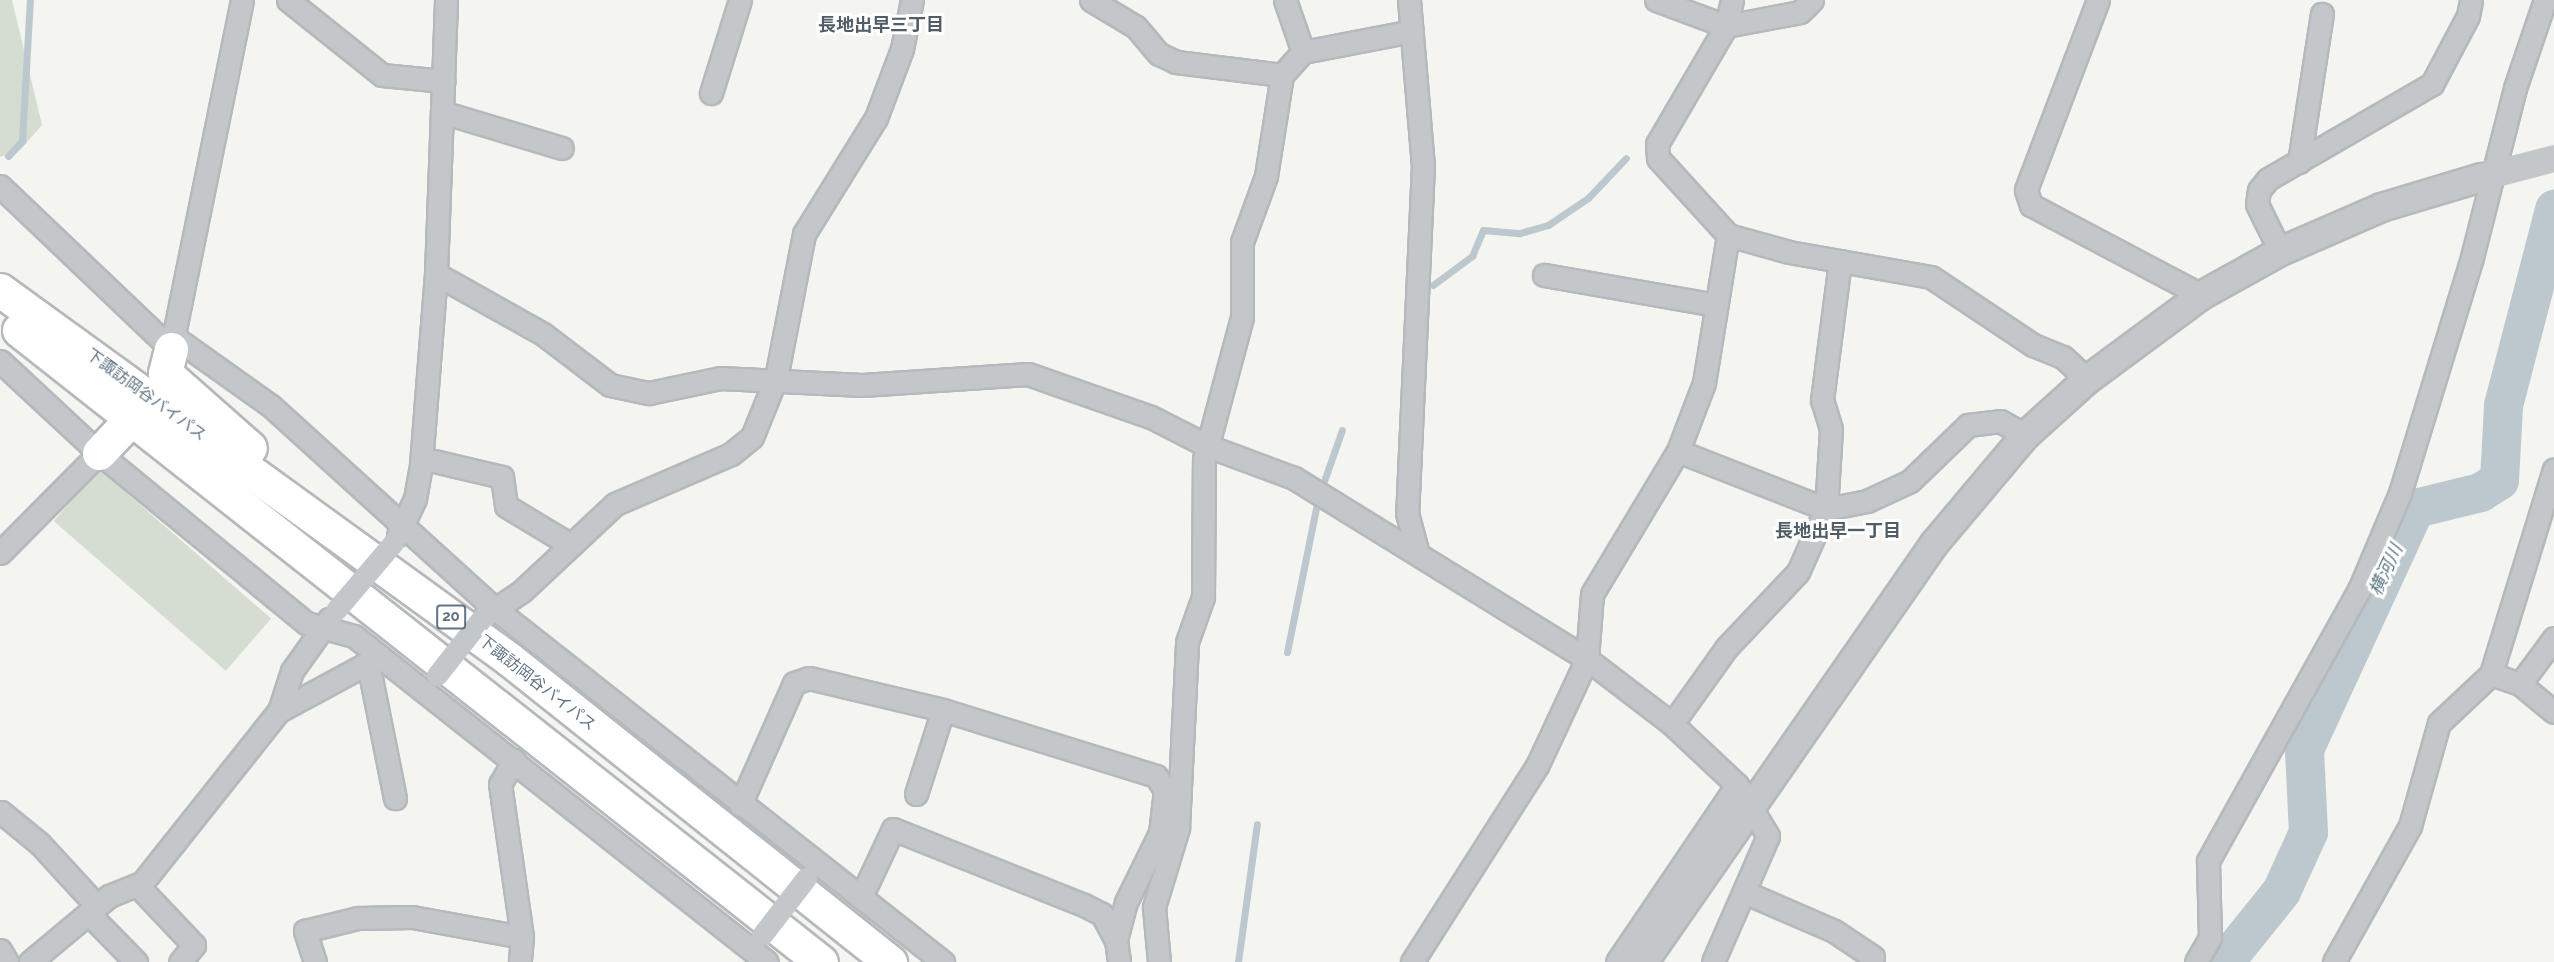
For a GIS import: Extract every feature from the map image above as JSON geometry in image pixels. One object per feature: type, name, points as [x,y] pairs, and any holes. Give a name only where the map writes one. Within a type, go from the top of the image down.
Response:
[{"type":"highway","name":"下諏訪岡谷バイパス","points":[[0,290],[273,486],[509,660],[890,962]]},
{"type":"highway","name":"下諏訪岡谷バイパス","points":[[0,314],[130,420],[821,962]]},
{"type":"highway","points":[[173,343],[165,373],[266,464],[273,486]]},
{"type":"highway","points":[[99,453],[130,420]]},
{"type":"street","points":[[173,343],[242,0]]},
{"type":"street","points":[[288,0],[382,75],[444,81]]},
{"type":"street","points":[[30,962],[93,910],[137,885],[279,711],[292,671],[321,628],[393,543],[421,501],[436,274],[447,0]]},
{"type":"street","points":[[711,93],[740,0]]},
{"type":"street","points":[[432,683],[488,613],[522,591],[615,504],[731,454],[752,437],[776,378],[804,234],[876,118],[902,49],[912,0]]},
{"type":"street","points":[[1090,0],[1136,27],[1159,54],[1176,62],[1282,75]]},
{"type":"street","points":[[1285,0],[1303,52]]},
{"type":"street","points":[[1409,0],[1423,165],[1407,513],[1417,551]]},
{"type":"street","points":[[1656,0],[1726,26],[1800,12],[1812,0]]},
{"type":"street","points":[[1732,0],[1726,26],[1657,144],[1658,158],[1728,235],[1840,261],[1930,277],[2033,345],[2063,357],[2087,379]]},
{"type":"street","points":[[2098,0],[2026,190],[2031,205],[2201,295]]},
{"type":"street","points":[[2280,251],[2258,204],[2259,190],[2268,179],[2432,84],[2468,16],[2470,0]]},
{"type":"street","points":[[2196,962],[2210,938],[2208,861],[2359,590],[2400,493],[2472,257],[2514,88],[2545,0]]},
{"type":"street","points":[[2299,162],[2322,14]]},
{"type":"street","points":[[1159,962],[1154,907],[1169,831],[1187,642],[1203,597],[1208,446],[1242,317],[1242,242],[1266,176],[1282,75],[1303,52],[1412,32]]},
{"type":"street","points":[[442,112],[562,148]]},
{"type":"street","points":[[1617,962],[1934,543],[2025,435],[2087,379],[2201,295],[2280,251],[2381,207],[2554,158]]},
{"type":"street","points":[[0,186],[173,343],[271,406],[405,523],[488,613],[740,805],[812,870],[861,897],[943,962]]},
{"type":"street","points":[[1412,962],[1538,766],[1587,659],[1592,594],[1678,451],[1704,383],[1728,235]]},
{"type":"street","points":[[1672,724],[1727,647],[1798,572],[1826,509],[1831,429],[1822,400],[1840,261]]},
{"type":"street","points":[[436,274],[543,334],[609,385],[649,393],[720,378],[776,378],[862,385],[1028,375],[1151,417],[1208,446],[1294,478],[1417,551],[1587,659],[1672,724],[1744,795],[1768,836],[1713,962]]},
{"type":"street","points":[[1544,275],[1716,305]]},
{"type":"street","points":[[0,361],[99,453],[306,623],[354,636],[374,660],[432,683],[514,760],[757,952],[812,870]]},
{"type":"street","points":[[1678,451],[1826,509],[1868,501],[1910,481],[1968,425],[2000,421],[2025,435]]},
{"type":"street","points":[[0,553],[99,453]]},
{"type":"street","points":[[434,461],[502,477],[506,506],[571,545]]},
{"type":"street","points":[[2334,962],[2410,826],[2439,723],[2491,674],[2554,470]]},
{"type":"street","points":[[2520,684],[2554,638]]},
{"type":"street","points":[[279,711],[374,660]]},
{"type":"street","points":[[374,660],[394,798]]},
{"type":"street","points":[[2491,674],[2520,684],[2554,712]]},
{"type":"street","points":[[740,805],[794,682],[809,678],[943,710],[1156,776],[1165,790],[1169,831],[1126,902],[1116,940]]},
{"type":"street","points":[[916,794],[943,710]]},
{"type":"street","points":[[514,760],[500,784],[522,937],[520,962]]},
{"type":"street","points":[[1643,962],[1744,795]]},
{"type":"street","points":[[1,812],[40,844],[136,962]]},
{"type":"street","points":[[861,897],[893,829],[1102,914],[1116,940],[1119,962]]},
{"type":"street","points":[[137,885],[194,945],[180,962]]},
{"type":"street","points":[[1744,892],[1834,931],[1873,957]]},
{"type":"street","points":[[315,962],[305,931],[358,918],[412,917],[522,937]]},
{"type":"street","points":[[0,950],[7,962]]},
{"type":"shaded area","points":[[0,0],[12,0],[42,125],[20,150],[0,157]]},
{"type":"shaded area","points":[[99,469],[271,619],[226,671],[54,521]]},
{"type":"waterway","points":[[8,156],[22,141],[30,0]]},
{"type":"waterway","points":[[1433,285],[1472,256],[1483,230],[1520,233],[1548,225],[1588,198],[1626,158]]},
{"type":"waterway","name":"横河川","points":[[2224,962],[2281,891],[2308,832],[2304,749],[2415,508],[2480,492],[2499,480],[2503,405],[2554,209]]},
{"type":"waterway","points":[[1287,652],[1318,498],[1342,430]]},
{"type":"waterway","points":[[1238,962],[1257,824]]},
{"type":"district","name":"長地出早三丁目","points":[[881,25]]},
{"type":"district","name":"長地出早一丁目","points":[[1838,531]]}]
